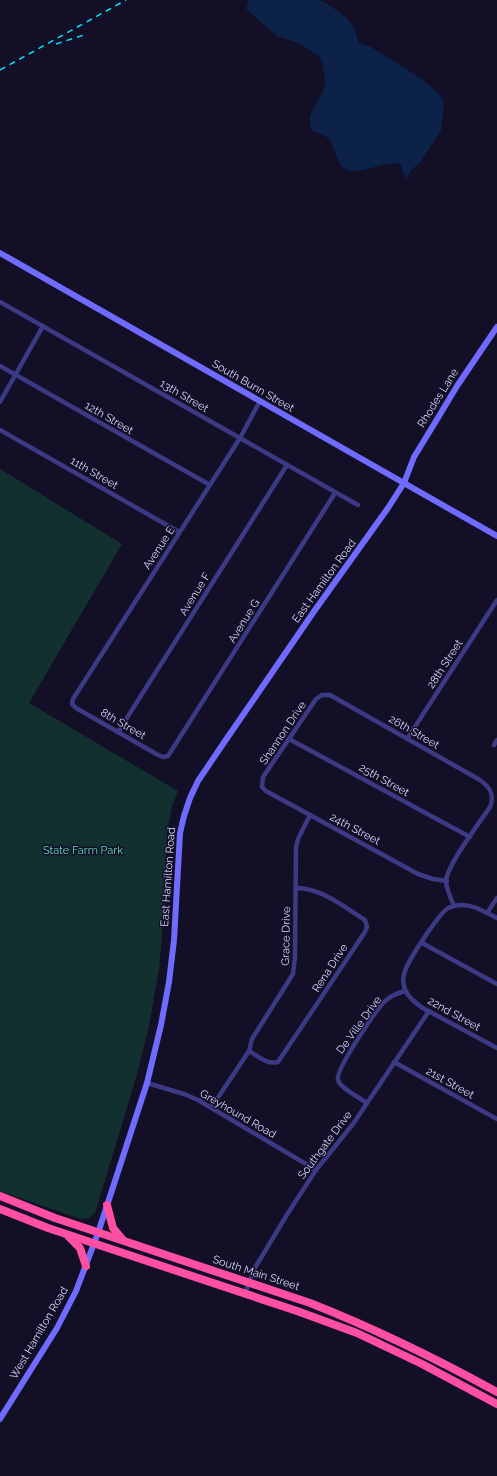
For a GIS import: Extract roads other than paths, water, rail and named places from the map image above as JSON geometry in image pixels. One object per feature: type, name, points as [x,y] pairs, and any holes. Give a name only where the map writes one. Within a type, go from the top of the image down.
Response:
[{"type":"highway","name":"South Main Street","points":[[0,1196],[98,1233],[310,1303],[380,1331],[428,1354],[497,1392]]},
{"type":"highway","points":[[107,1205],[113,1228],[123,1241]]},
{"type":"highway","name":"South Main Street","points":[[0,1209],[67,1235],[297,1311],[357,1333],[422,1364],[497,1404]]},
{"type":"highway","points":[[67,1235],[80,1248],[86,1266]]},
{"type":"main road","name":"South Bunn Street","points":[[0,253],[497,536]]},
{"type":"main road","name":"Rhodes Lane","points":[[404,483],[414,457],[457,386],[497,327]]},
{"type":"main road","name":"East Hamilton Road","points":[[98,1233],[147,1083],[161,1025],[169,982],[174,940],[180,833],[190,798],[198,781],[223,744],[404,483]]},
{"type":"main road","name":"West Hamilton Road","points":[[0,1418],[64,1315],[73,1298],[98,1233]]},
{"type":"street","name":"13th Street","points":[[0,302],[358,505]]},
{"type":"street","points":[[0,402],[43,326]]},
{"type":"street","name":"12th Street","points":[[0,366],[210,485]]},
{"type":"street","name":"Avenue E","points":[[72,703],[73,699],[240,438],[260,401]]},
{"type":"street","name":"11th Street","points":[[0,430],[179,532]]},
{"type":"street","name":"Avenue F","points":[[118,732],[287,465]]},
{"type":"street","name":"Avenue G","points":[[166,757],[335,493]]},
{"type":"street","name":"28th Street","points":[[408,739],[497,600]]},
{"type":"street","name":"26th Street","points":[[322,695],[330,695],[480,780],[488,786],[492,792],[490,807],[470,837]]},
{"type":"street","name":"Shannon Drive","points":[[262,783],[263,777],[316,699],[322,695]]},
{"type":"street","name":"8th Street","points":[[72,703],[76,708],[158,755],[166,757]]},
{"type":"street","name":"25th Street","points":[[289,739],[470,837]]},
{"type":"street","points":[[494,745],[497,740]]},
{"type":"street","name":"24th Street","points":[[262,783],[262,787],[266,791],[418,874],[433,879],[447,881]]},
{"type":"street","name":"Grace Drive","points":[[211,1108],[249,1051],[252,1039],[293,974],[295,957],[296,848],[298,839],[310,815]]},
{"type":"street","points":[[454,906],[449,893],[447,881],[454,862],[470,837]]},
{"type":"street","name":"Rena Drive","points":[[249,1051],[268,1062],[278,1062],[367,927],[365,920],[320,893],[305,887],[295,888]]},
{"type":"street","points":[[487,913],[497,898]]},
{"type":"street","points":[[405,991],[403,980],[405,971],[413,955],[444,912],[454,906],[471,906],[497,918]]},
{"type":"street","points":[[422,943],[497,984]]},
{"type":"street","name":"22nd Street","points":[[405,991],[414,1001],[429,1011],[497,1048]]},
{"type":"street","name":"De Ville Drive","points":[[367,1103],[341,1086],[338,1081],[338,1075],[344,1062],[384,1002],[398,993],[405,991]]},
{"type":"street","name":"Southgate Drive","points":[[245,1294],[253,1271],[316,1170],[342,1139],[429,1011]]},
{"type":"street","name":"21st Street","points":[[394,1062],[497,1119]]},
{"type":"street","name":"Greyhound Road","points":[[147,1083],[184,1094],[211,1108],[316,1170]]},
{"type":"water","points":[[249,0],[320,0],[337,10],[349,21],[355,30],[358,43],[369,46],[405,68],[439,94],[444,103],[441,131],[418,165],[411,171],[407,179],[403,173],[401,164],[396,163],[359,171],[347,170],[342,167],[328,138],[313,131],[310,125],[312,113],[324,88],[325,82],[324,69],[320,57],[299,43],[277,36],[246,9]]},
{"type":"railway","points":[[0,70],[126,0]]},
{"type":"railway","points":[[56,44],[87,34]]},
{"type":"park label","name":"State Farm Park","points":[[83,850]]}]
